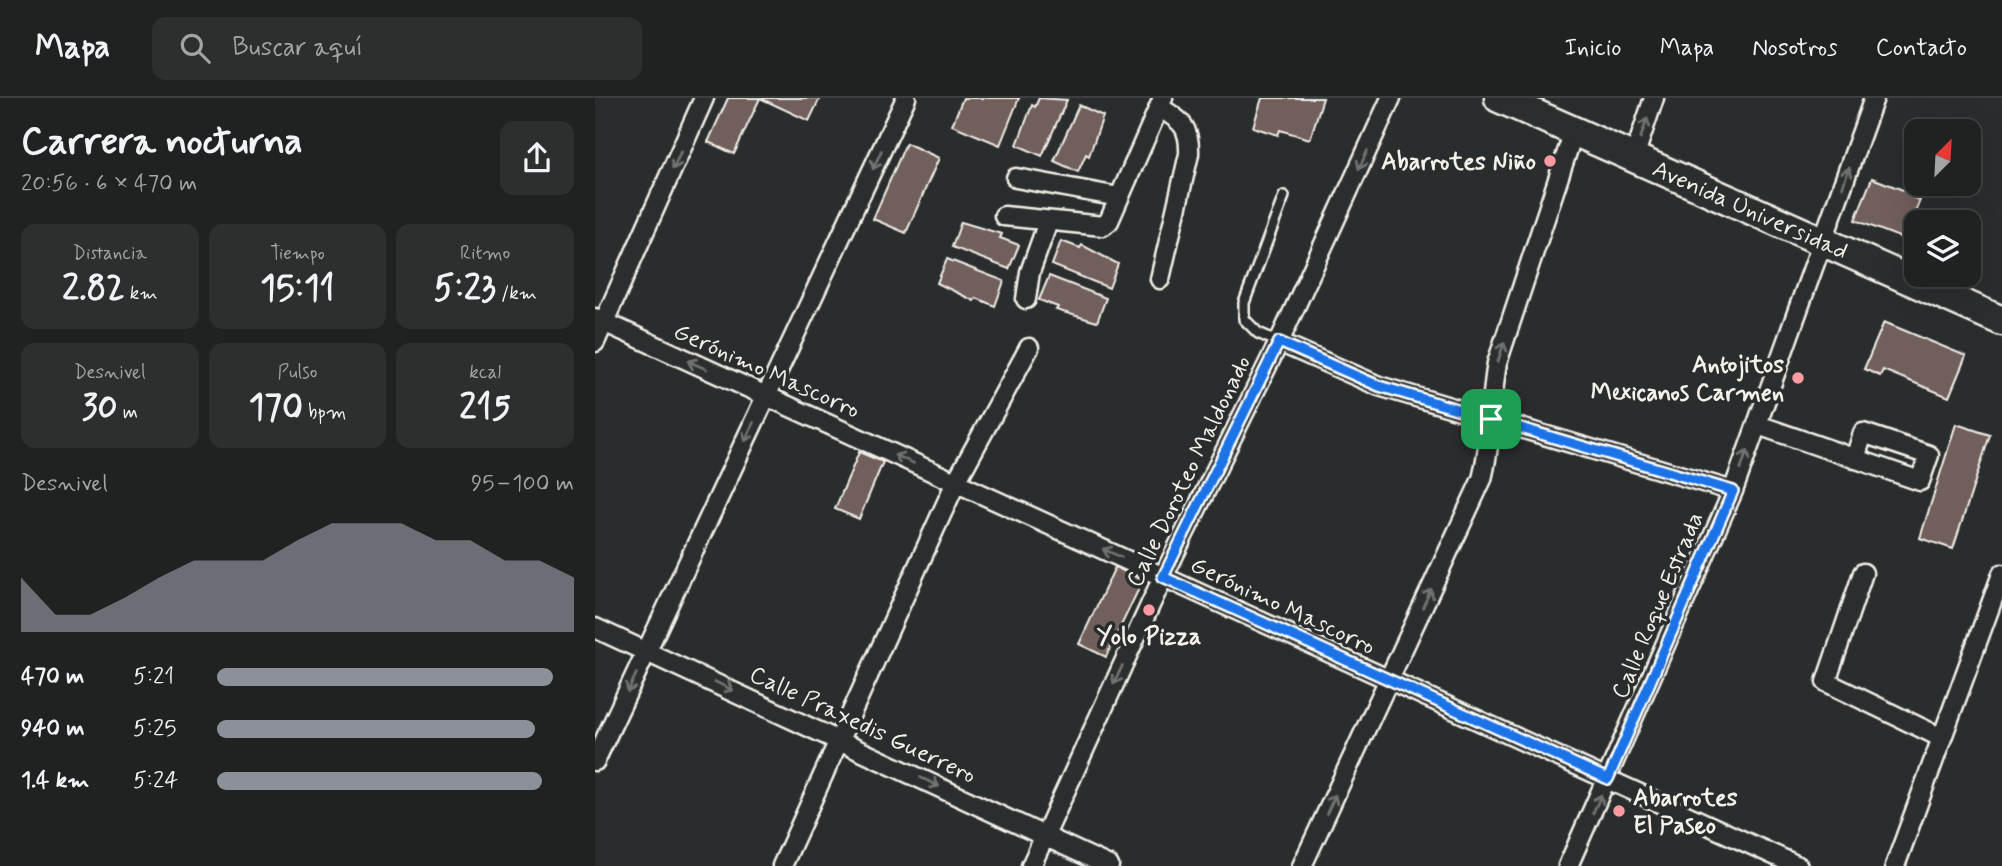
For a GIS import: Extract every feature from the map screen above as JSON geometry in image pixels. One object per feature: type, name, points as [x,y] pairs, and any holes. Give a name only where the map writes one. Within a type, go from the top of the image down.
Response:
[{"type":"main road","name":"Avenida Universidad","points":[[1499,98],[2002,320]]},
{"type":"street","points":[[595,342],[600,320],[704,98]]},
{"type":"street","points":[[595,761],[906,98]]},
{"type":"street","name":"Calle Doroteo Maldonado","points":[[1031,866],[1163,577],[1279,342],[1391,98]]},
{"type":"street","points":[[1634,158],[1654,98]]},
{"type":"street","name":"Calle Roque Estrada","points":[[1568,866],[1733,491],[1874,98]]},
{"type":"street","points":[[1004,216],[1103,226],[1119,197],[1161,103],[1179,119],[1189,136],[1189,154],[1160,279]]},
{"type":"street","points":[[1302,866],[1482,479],[1490,448],[1497,363],[1574,131]]},
{"type":"street","points":[[1016,178],[1119,197]]},
{"type":"street","points":[[1026,299],[1030,272],[1048,222]]},
{"type":"street","name":"Gerónimo Mascorro","points":[[600,320],[1608,779],[1758,858],[1798,866]]},
{"type":"street","points":[[1279,342],[1379,386],[1733,491]]},
{"type":"street","points":[[782,866],[956,482],[1029,348]]},
{"type":"street","points":[[1758,425],[1855,459]]},
{"type":"street","points":[[1863,573],[1826,682],[1942,738]]},
{"type":"street","points":[[1895,866],[2002,574]]},
{"type":"street","name":"Calle Praxedis Guerrero","points":[[595,628],[1109,866]]},
{"type":"lane","points":[[1279,342],[1258,333],[1244,319],[1244,303],[1284,196]]},
{"type":"building","points":[[728,98],[760,98],[734,154],[708,142]]},
{"type":"building","points":[[760,98],[820,98],[809,121]]},
{"type":"building","points":[[963,98],[1019,98],[1000,145],[952,125]]},
{"type":"building","points":[[1039,98],[1067,100],[1042,156],[1017,145],[1032,105],[1035,107]]},
{"type":"building","points":[[1262,98],[1323,98],[1310,139],[1280,130],[1278,135],[1253,127]]},
{"type":"building","points":[[1079,105],[1103,116],[1089,156],[1086,154],[1078,172],[1054,161]]},
{"type":"building","points":[[906,143],[939,158],[906,233],[873,219]]},
{"type":"building","points":[[1872,178],[1904,190],[1904,196],[1915,196],[1914,198],[1920,200],[1916,210],[1904,210],[1904,239],[1855,220]]},
{"type":"building","points":[[961,222],[1002,234],[1000,238],[1019,245],[1009,269],[952,247]]},
{"type":"building","points":[[1061,241],[1080,248],[1082,245],[1118,264],[1109,288],[1052,265]]},
{"type":"building","points":[[947,259],[1004,281],[995,306],[976,298],[974,301],[937,283]]},
{"type":"building","points":[[1049,276],[1106,298],[1097,322],[1056,310],[1058,307],[1039,300]]},
{"type":"building","points":[[1884,322],[1966,356],[1949,397],[1883,370],[1880,376],[1864,369]]},
{"type":"building","points":[[1956,424],[1990,435],[1953,549],[1920,538]]},
{"type":"building","points":[[859,452],[883,462],[859,519],[835,509]]},
{"type":"building","points":[[1115,567],[1143,580],[1106,657],[1079,644]]},
{"type":"place","name":"Abarrotes Niño","points":[[1550,161]]},
{"type":"place","name":"Antojitos Mexicanos Carmen","points":[[1798,378]]},
{"type":"place","name":"Yolo Pizza","points":[[1149,610]]},
{"type":"place","name":"Abarrotes El Paseo","points":[[1619,811]]},
{"type":"route","points":[[1279,342],[1379,386],[1491,419],[1733,491],[1608,779],[1163,577],[1279,342]]}]
